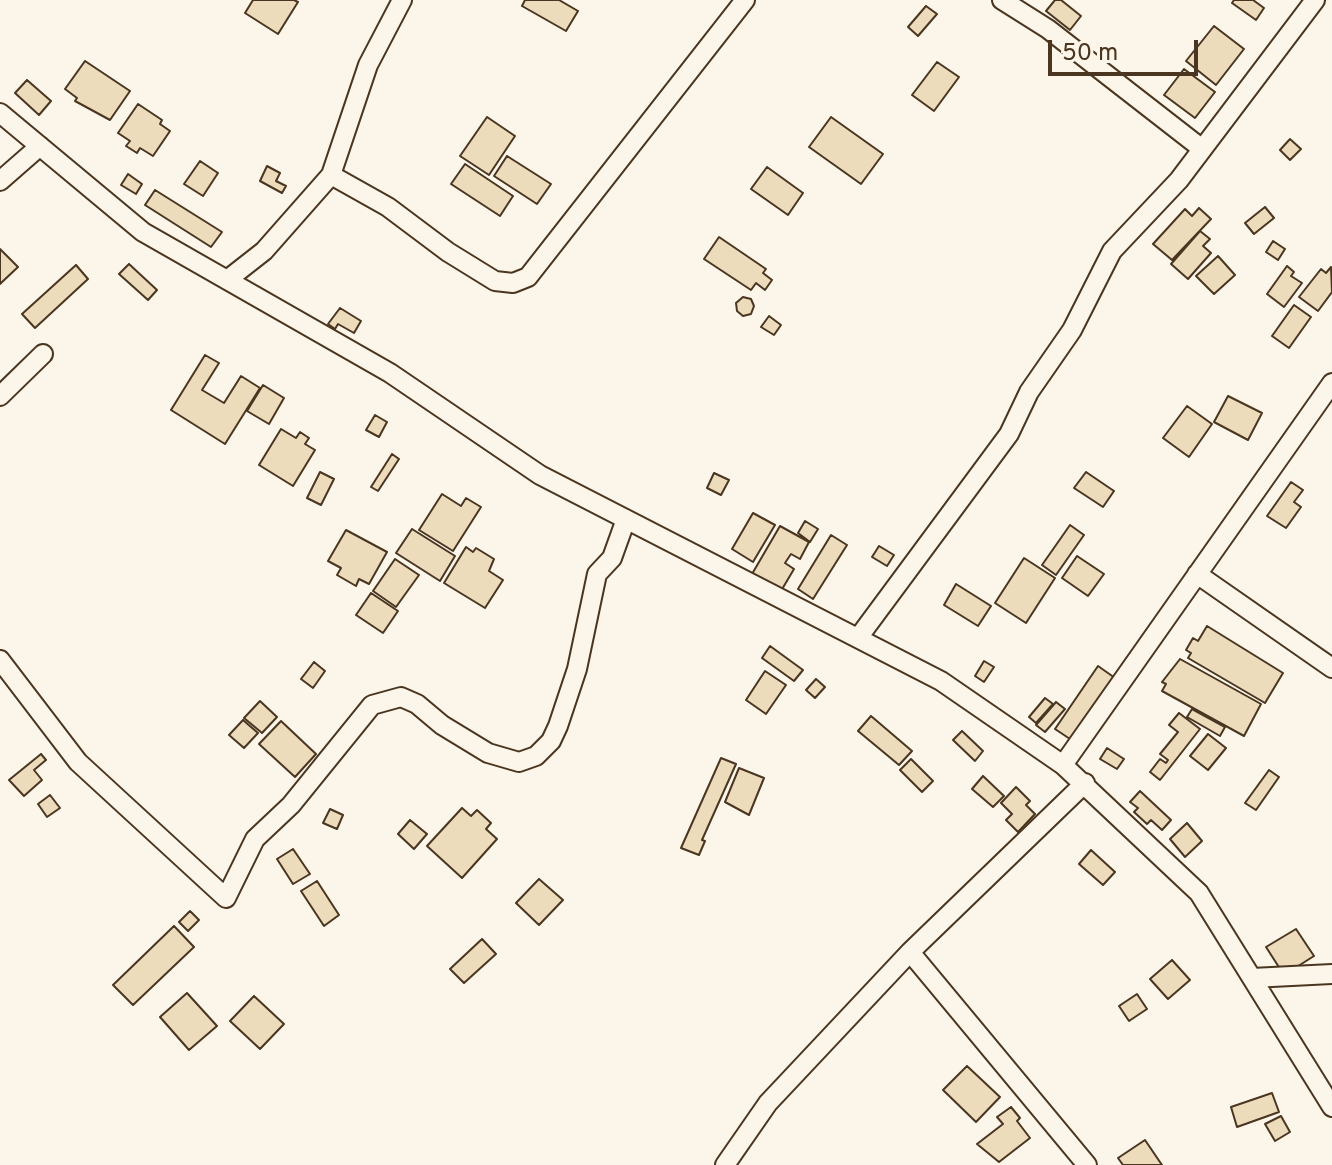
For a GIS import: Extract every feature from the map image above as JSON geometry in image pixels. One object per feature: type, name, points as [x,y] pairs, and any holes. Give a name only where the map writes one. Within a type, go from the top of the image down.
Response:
[{"type":"street","points":[[227,280],[264,251],[331,175],[368,65],[402,0]]},
{"type":"street","points":[[331,175],[388,207],[448,252],[495,281],[513,283],[528,277],[745,0]]},
{"type":"street","points":[[1002,0],[1048,29],[1201,148]]},
{"type":"street","points":[[858,638],[1009,434],[1029,392],[1072,330],[1112,251],[1179,180],[1315,0]]},
{"type":"street","points":[[0,113],[143,232],[390,373],[540,475],[941,681],[1063,765],[1199,893],[1332,1107]]},
{"type":"street","points":[[0,181],[40,146]]},
{"type":"street","points":[[0,396],[43,354]]},
{"type":"street","points":[[1063,765],[1332,383]]},
{"type":"street","points":[[0,660],[78,762],[226,898],[255,839],[291,805],[372,705],[401,697],[417,704],[442,725],[488,753],[519,762],[536,756],[551,741],[558,726],[577,669],[597,574],[612,558],[626,519]]},
{"type":"street","points":[[1197,574],[1332,668]]},
{"type":"street","points":[[725,1165],[768,1103],[910,952],[1085,783]]},
{"type":"street","points":[[910,952],[1087,1165]]},
{"type":"street","points":[[1252,978],[1332,974]]},
{"type":"building","points":[[253,0],[298,2],[278,34],[245,13]]},
{"type":"building","points":[[525,0],[559,0],[578,11],[566,31],[522,6]]},
{"type":"building","points":[[1055,0],[1061,0],[1081,16],[1070,30],[1046,11]]},
{"type":"building","points":[[1234,0],[1253,0],[1264,8],[1256,20],[1232,3]]},
{"type":"building","points":[[926,6],[937,14],[918,36],[908,27]]},
{"type":"building","points":[[1214,26],[1244,49],[1216,85],[1186,61]]},
{"type":"building","points":[[85,61],[130,91],[110,120],[75,101],[77,98],[65,89]]},
{"type":"building","points":[[937,62],[959,77],[934,111],[912,95]]},
{"type":"building","points":[[1184,69],[1215,92],[1195,118],[1164,95]]},
{"type":"building","points":[[27,80],[51,101],[39,115],[15,93]]},
{"type":"building","points":[[138,104],[162,120],[160,124],[170,131],[153,156],[140,148],[137,153],[126,146],[130,141],[118,133]]},
{"type":"building","points":[[487,117],[515,136],[489,175],[460,156]]},
{"type":"building","points":[[831,117],[883,154],[861,184],[809,147]]},
{"type":"building","points":[[1290,139],[1301,149],[1290,160],[1280,150]]},
{"type":"building","points":[[507,156],[551,184],[537,204],[494,176]]},
{"type":"building","points":[[200,161],[218,173],[203,196],[184,184]]},
{"type":"building","points":[[465,164],[513,196],[500,216],[451,184]]},
{"type":"building","points":[[267,166],[280,173],[276,181],[286,186],[282,193],[260,181]]},
{"type":"building","points":[[767,167],[803,193],[788,215],[751,189]]},
{"type":"building","points":[[128,174],[142,184],[136,194],[121,185]]},
{"type":"building","points":[[155,190],[222,232],[211,247],[145,205]]},
{"type":"building","points":[[1265,207],[1274,218],[1254,234],[1245,223]]},
{"type":"building","points":[[1199,208],[1211,219],[1172,260],[1153,244],[1185,209],[1192,216]]},
{"type":"building","points":[[1200,231],[1210,239],[1203,246],[1211,253],[1188,279],[1171,264]]},
{"type":"building","points":[[719,237],[766,269],[763,273],[772,280],[765,290],[756,283],[751,290],[704,259]]},
{"type":"building","points":[[1273,241],[1285,249],[1278,260],[1266,252]]},
{"type":"building","points":[[0,249],[18,267],[0,284]]},
{"type":"building","points":[[1218,256],[1235,275],[1214,294],[1196,276]]},
{"type":"building","points":[[129,264],[157,290],[148,300],[119,274]]},
{"type":"building","points":[[76,265],[88,279],[35,328],[22,314]]},
{"type":"building","points":[[1287,266],[1294,272],[1291,276],[1302,283],[1284,307],[1267,294]]},
{"type":"building","points":[[1331,267],[1332,292],[1318,311],[1299,297],[1321,269],[1326,273]]},
{"type":"building","points":[[743,297],[751,299],[754,306],[751,314],[743,316],[737,311],[736,303]]},
{"type":"building","points":[[1294,305],[1311,317],[1289,348],[1272,336]]},
{"type":"building","points":[[340,308],[361,321],[354,333],[338,324],[335,329],[328,324]]},
{"type":"building","points":[[769,316],[781,325],[774,335],[761,327]]},
{"type":"building","points":[[205,355],[219,363],[202,390],[224,403],[241,376],[260,388],[225,444],[171,410]]},
{"type":"building","points":[[263,385],[284,398],[269,424],[247,411]]},
{"type":"building","points":[[1228,396],[1262,413],[1248,440],[1214,422]]},
{"type":"building","points":[[1187,406],[1212,424],[1189,457],[1163,438]]},
{"type":"building","points":[[375,415],[387,422],[379,437],[366,430]]},
{"type":"building","points":[[281,429],[296,438],[300,432],[309,438],[305,444],[315,450],[293,486],[259,465]]},
{"type":"building","points":[[392,454],[399,459],[378,491],[371,487]]},
{"type":"building","points":[[320,472],[334,479],[321,505],[307,498]]},
{"type":"building","points":[[1086,472],[1114,491],[1103,507],[1074,488]]},
{"type":"building","points":[[714,473],[729,480],[721,495],[707,488]]},
{"type":"building","points":[[1291,482],[1303,490],[1294,502],[1301,507],[1286,528],[1267,516]]},
{"type":"building","points":[[442,494],[461,506],[466,498],[481,507],[453,551],[419,530]]},
{"type":"building","points":[[753,513],[775,525],[753,562],[732,549]]},
{"type":"building","points":[[805,521],[818,529],[810,542],[798,533]]},
{"type":"building","points":[[1070,525],[1084,535],[1056,575],[1042,565]]},
{"type":"building","points":[[780,526],[809,542],[800,559],[791,554],[785,563],[794,569],[781,591],[752,574]]},
{"type":"building","points":[[412,529],[455,556],[440,581],[396,553]]},
{"type":"building","points":[[346,530],[387,552],[369,584],[359,579],[356,586],[337,575],[341,568],[328,561]]},
{"type":"building","points":[[831,535],[847,545],[813,599],[798,589]]},
{"type":"building","points":[[879,546],[894,555],[887,566],[872,557]]},
{"type":"building","points":[[466,547],[473,552],[476,548],[494,559],[489,571],[503,580],[485,608],[444,583]]},
{"type":"building","points":[[1077,556],[1104,574],[1088,596],[1062,578]]},
{"type":"building","points":[[1024,558],[1055,578],[1026,623],[995,603]]},
{"type":"building","points":[[395,559],[419,575],[396,607],[373,591]]},
{"type":"building","points":[[956,584],[991,606],[978,626],[944,605]]},
{"type":"building","points":[[371,593],[398,611],[383,633],[356,615]]},
{"type":"building","points":[[1207,626],[1283,673],[1265,703],[1188,658],[1191,653],[1186,650],[1193,638],[1198,641]]},
{"type":"building","points":[[770,646],[803,670],[794,681],[762,658]]},
{"type":"building","points":[[1180,659],[1261,704],[1244,736],[1162,691],[1166,684],[1162,682]]},
{"type":"building","points":[[984,661],[994,667],[984,682],[975,676]]},
{"type":"building","points":[[314,662],[325,671],[313,688],[301,679]]},
{"type":"building","points":[[1098,666],[1115,678],[1073,741],[1055,729]]},
{"type":"building","points":[[765,671],[786,685],[766,714],[746,700]]},
{"type":"building","points":[[816,679],[825,687],[815,698],[806,690]]},
{"type":"building","points":[[1045,698],[1053,704],[1036,723],[1029,717]]},
{"type":"building","points":[[260,701],[277,717],[262,733],[244,718]]},
{"type":"building","points":[[1056,702],[1065,709],[1045,732],[1036,725]]},
{"type":"building","points":[[1192,709],[1225,727],[1220,736],[1187,717]]},
{"type":"building","points":[[1179,713],[1200,729],[1160,780],[1150,772],[1160,759],[1166,763],[1168,760],[1160,754],[1178,732],[1169,725]]},
{"type":"building","points":[[871,716],[912,751],[899,765],[858,731]]},
{"type":"building","points":[[243,720],[258,733],[244,748],[229,735]]},
{"type":"building","points":[[281,721],[316,754],[295,777],[259,744]]},
{"type":"building","points":[[962,731],[983,751],[975,761],[953,740]]},
{"type":"building","points":[[1208,734],[1226,748],[1208,770],[1190,756]]},
{"type":"building","points":[[1107,748],[1124,759],[1117,769],[1100,759]]},
{"type":"building","points":[[41,754],[46,760],[34,770],[42,780],[24,796],[9,780]]},
{"type":"building","points":[[721,758],[736,764],[702,840],[705,841],[699,855],[681,848]]},
{"type":"building","points":[[911,759],[933,781],[922,792],[900,770]]},
{"type":"building","points":[[739,768],[764,778],[749,815],[725,802]]},
{"type":"building","points":[[1269,770],[1279,777],[1256,810],[1245,803]]},
{"type":"building","points":[[983,776],[1004,796],[993,807],[972,789]]},
{"type":"building","points":[[1016,787],[1030,801],[1026,805],[1035,814],[1018,832],[1006,820],[1012,814],[1001,803]]},
{"type":"building","points":[[1140,791],[1171,820],[1162,830],[1151,820],[1147,824],[1134,812],[1138,808],[1130,802]]},
{"type":"building","points":[[50,795],[60,808],[47,817],[38,804]]},
{"type":"building","points":[[462,808],[471,816],[477,810],[491,823],[486,829],[497,839],[462,878],[427,846]]},
{"type":"building","points":[[330,809],[343,815],[337,829],[323,823]]},
{"type":"building","points":[[410,820],[427,834],[414,849],[398,834]]},
{"type":"building","points":[[1187,823],[1202,841],[1185,857],[1170,839]]},
{"type":"building","points":[[293,849],[310,874],[293,884],[277,859]]},
{"type":"building","points":[[1091,850],[1115,872],[1103,885],[1079,864]]},
{"type":"building","points":[[539,879],[563,900],[539,925],[516,903]]},
{"type":"building","points":[[317,881],[339,915],[324,926],[301,891]]},
{"type":"building","points":[[190,911],[199,920],[188,931],[179,922]]},
{"type":"building","points":[[174,926],[194,947],[133,1005],[113,985]]},
{"type":"building","points":[[1296,929],[1314,956],[1284,975],[1266,947]]},
{"type":"building","points":[[482,939],[496,954],[464,983],[450,969]]},
{"type":"building","points":[[1172,960],[1190,980],[1168,999],[1150,979]]},
{"type":"building","points":[[187,993],[217,1026],[189,1050],[160,1017]]},
{"type":"building","points":[[1137,994],[1147,1009],[1129,1021],[1119,1006]]},
{"type":"building","points":[[254,996],[284,1024],[260,1049],[230,1021]]},
{"type":"building","points":[[967,1066],[1000,1097],[976,1122],[943,1090]]},
{"type":"building","points":[[1272,1093],[1279,1112],[1237,1127],[1231,1107]]},
{"type":"building","points":[[1011,1107],[1030,1138],[999,1162],[977,1144],[1003,1124],[997,1117]]},
{"type":"building","points":[[1281,1116],[1290,1132],[1275,1141],[1265,1124]]},
{"type":"building","points":[[1145,1140],[1162,1165],[1123,1165],[1118,1158]]}]
